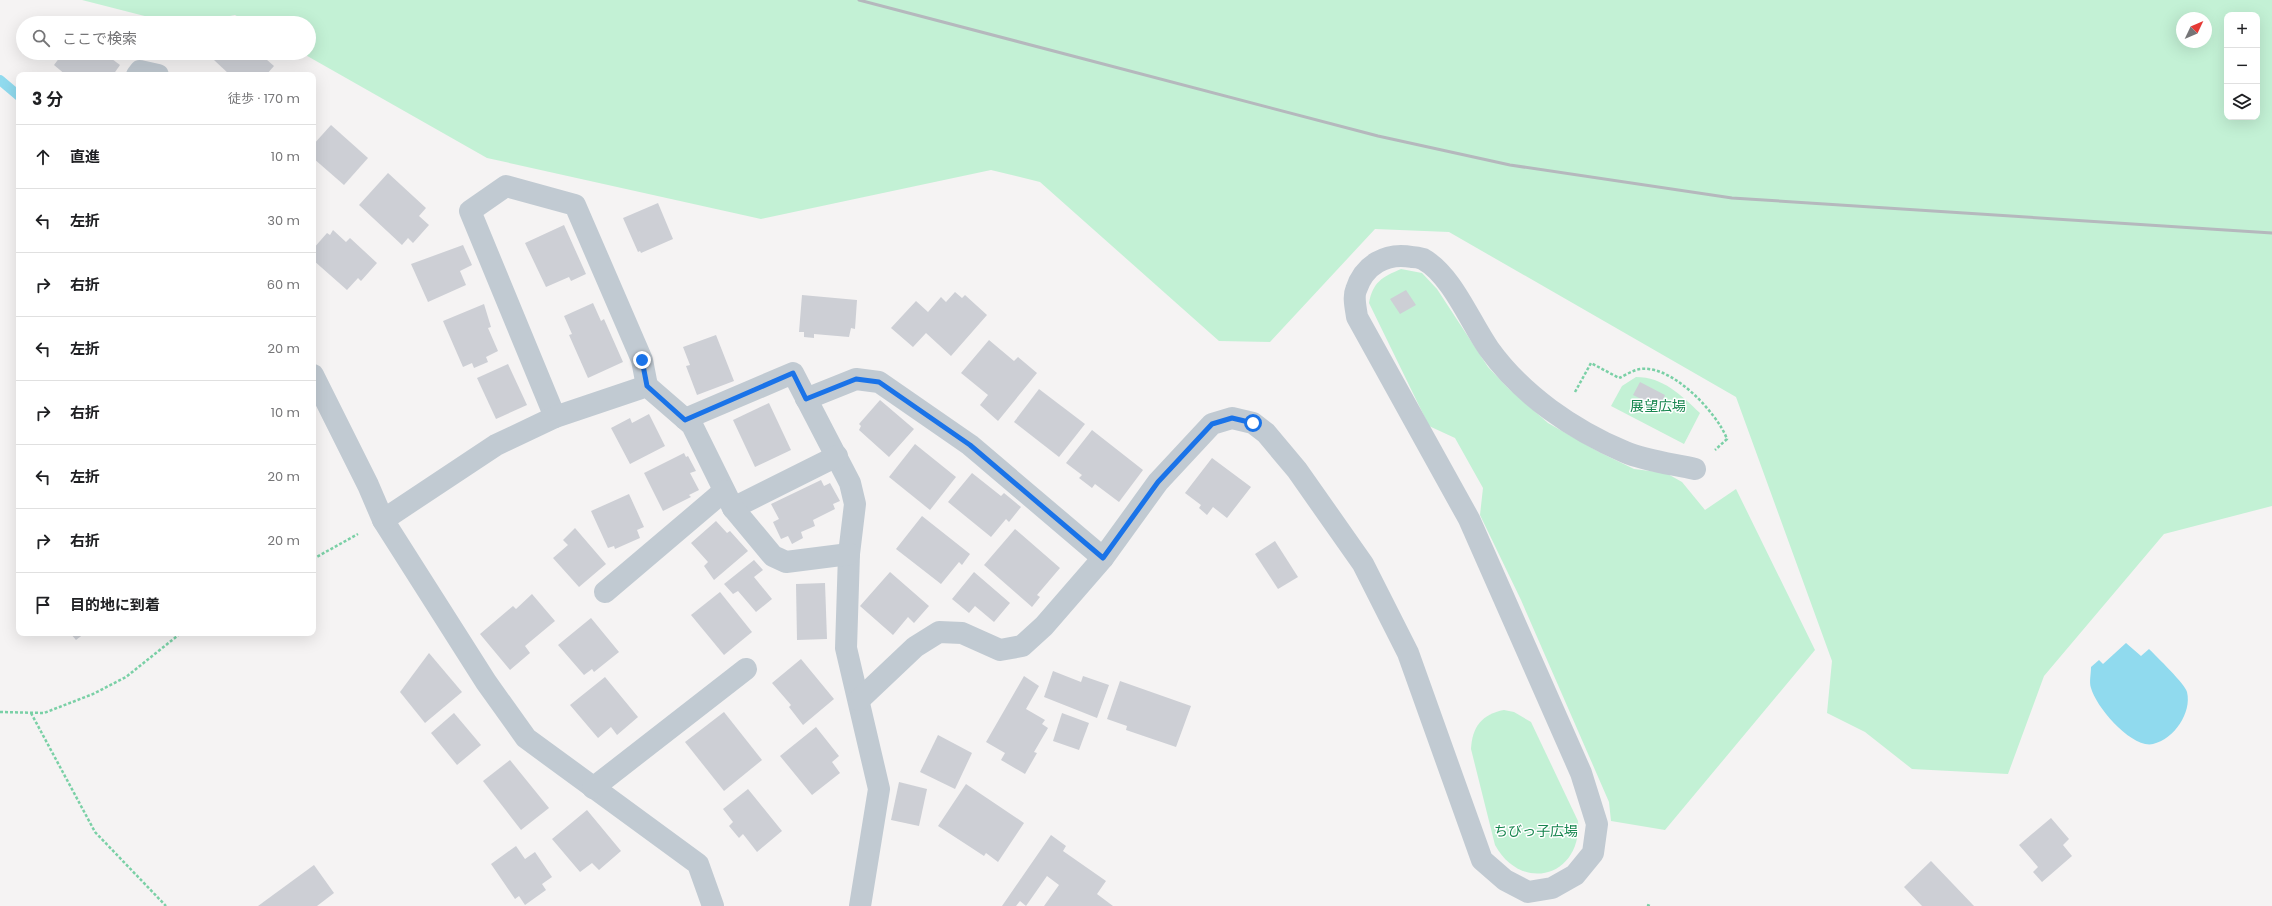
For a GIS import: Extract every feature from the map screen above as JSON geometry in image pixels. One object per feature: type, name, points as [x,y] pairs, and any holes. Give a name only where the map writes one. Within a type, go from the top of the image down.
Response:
[{"type":"street","points":[[555,418],[470,211],[506,186],[575,205],[642,360],[647,386],[692,425],[729,499],[773,556],[786,562],[849,554]]},
{"type":"street","points":[[859,700],[915,647],[939,632],[962,633],[1000,650],[1022,646],[1044,626],[1103,558],[1158,482],[1212,424],[1232,418],[1253,423],[1266,433],[1297,470],[1363,564],[1408,653],[1482,860],[1505,880],[1528,892],[1552,888],[1575,875],[1593,853],[1597,824],[1582,773],[1469,519],[1357,317],[1355,292],[1363,274],[1378,260],[1400,254],[1423,259],[1443,276],[1489,350],[1512,375],[1547,408],[1581,430],[1626,453],[1695,469]]},
{"type":"street","points":[[685,420],[793,373],[850,483],[855,504],[849,554],[846,648],[879,790],[860,906]]},
{"type":"street","points":[[806,399],[856,379],[879,382],[970,445],[1103,558]]},
{"type":"street","points":[[316,381],[368,485],[383,520],[486,682],[526,738],[698,864],[713,906]]},
{"type":"street","points":[[383,520],[496,445],[555,418],[647,386]]},
{"type":"street","points":[[605,592],[729,499],[837,456]]},
{"type":"street","points":[[593,788],[746,669]]},
{"type":"path","points":[[1591,364],[1619,378],[1637,370],[1654,370],[1680,382],[1706,404],[1723,427],[1727,439],[1695,469]]},
{"type":"path","points":[[316,557],[359,533],[371,529],[383,520]]},
{"type":"path","points":[[0,712],[44,713],[93,694],[126,677],[177,636]]},
{"type":"path","points":[[31,713],[95,832],[166,906]]},
{"type":"green space","points":[[82,0],[2272,0],[2272,506],[2164,534],[2044,676],[2008,774],[1912,769],[1865,732],[1827,713],[1832,661],[1736,397],[1449,232],[1375,229],[1270,342],[1219,341],[1040,182],[991,170],[761,219],[487,158],[314,60],[316,60],[316,16],[145,16]]},
{"type":"green space","points":[[1401,269],[1422,273],[1437,289],[1488,367],[1508,388],[1548,423],[1599,452],[1634,469],[1666,473],[1682,482],[1705,510],[1736,489],[1815,650],[1665,830],[1611,821],[1609,802],[1521,600],[1480,515],[1483,488],[1455,438],[1429,426],[1369,303],[1373,290],[1379,281]]},
{"type":"green space","name":"展望広場","points":[[1636,377],[1655,380],[1671,388],[1700,413],[1684,444],[1611,406],[1622,386]]},
{"type":"green space","name":"ちびっ子広場","points":[[1504,710],[1514,712],[1531,722],[1578,821],[1577,840],[1571,855],[1561,866],[1548,872],[1534,873],[1520,870],[1506,860],[1495,845],[1471,749],[1473,734],[1484,718]]},
{"type":"water","points":[[2126,643],[2141,656],[2149,649],[2176,677],[2187,692],[2187,708],[2180,724],[2168,737],[2153,744],[2145,744],[2135,740],[2116,725],[2100,705],[2091,688],[2091,667],[2099,660],[2103,664]]},
{"type":"building","points":[[58,60],[113,60],[120,65],[115,72],[62,72],[54,65]]},
{"type":"building","points":[[214,60],[267,60],[274,66],[269,72],[227,72]]},
{"type":"building","points":[[331,125],[368,158],[344,185],[316,161],[316,142]]},
{"type":"building","points":[[388,173],[426,208],[419,216],[429,225],[413,243],[408,238],[402,245],[359,205]]},
{"type":"building","points":[[658,203],[673,239],[641,253],[640,251],[638,252],[623,218]]},
{"type":"building","points":[[564,225],[586,274],[571,281],[569,277],[546,287],[525,243]]},
{"type":"building","points":[[333,230],[346,242],[350,238],[377,263],[361,281],[358,278],[347,290],[316,263],[316,246],[327,233],[330,235]]},
{"type":"building","points":[[463,245],[472,265],[460,271],[466,285],[428,302],[411,264]]},
{"type":"building","points":[[1406,290],[1416,305],[1400,314],[1390,299]]},
{"type":"building","points":[[955,292],[962,298],[965,295],[987,315],[951,356],[926,333],[913,347],[891,328],[916,301],[928,312],[941,297],[946,302]]},
{"type":"building","points":[[802,295],[857,300],[855,329],[851,328],[849,337],[814,334],[814,338],[804,337],[804,332],[799,332]]},
{"type":"building","points":[[593,303],[601,321],[604,319],[623,362],[588,378],[569,335],[572,334],[564,316]]},
{"type":"building","points":[[484,304],[491,327],[488,328],[498,351],[486,357],[488,362],[474,368],[472,363],[463,367],[443,321]]},
{"type":"building","points":[[716,335],[734,381],[697,395],[686,366],[690,365],[683,347]]},
{"type":"building","points":[[989,340],[1014,361],[1018,357],[1037,373],[998,421],[980,405],[988,395],[961,373]]},
{"type":"building","points":[[508,364],[527,405],[496,419],[477,378]]},
{"type":"building","points":[[1640,382],[1665,395],[1659,408],[1633,395]]},
{"type":"building","points":[[1039,389],[1085,424],[1059,457],[1014,422]]},
{"type":"building","points":[[880,400],[914,429],[889,457],[859,430],[861,426],[859,424]]},
{"type":"building","points":[[769,403],[791,450],[755,467],[733,420]]},
{"type":"building","points":[[649,414],[665,446],[630,464],[611,428],[630,418],[632,423]]},
{"type":"building","points":[[1092,430],[1143,470],[1119,502],[1095,484],[1092,488],[1079,478],[1082,475],[1066,463]]},
{"type":"building","points":[[915,444],[956,477],[930,510],[889,477]]},
{"type":"building","points":[[684,453],[686,457],[688,456],[696,471],[690,473],[699,490],[689,495],[691,497],[663,511],[644,473]]},
{"type":"building","points":[[1212,458],[1251,487],[1227,518],[1213,507],[1207,515],[1199,508],[1201,505],[1185,493]]},
{"type":"building","points":[[972,473],[1001,496],[1004,493],[1021,507],[1009,522],[1006,519],[991,537],[948,502]]},
{"type":"building","points":[[821,480],[824,486],[830,483],[840,501],[833,504],[835,509],[813,520],[815,526],[801,532],[803,538],[792,544],[788,536],[781,539],[773,522],[779,519],[771,504]]},
{"type":"building","points":[[629,494],[644,527],[637,530],[640,538],[615,549],[614,546],[608,548],[591,511]]},
{"type":"building","points":[[922,516],[970,554],[962,565],[959,562],[941,584],[896,549]]},
{"type":"building","points":[[716,521],[727,533],[730,531],[748,551],[714,580],[704,566],[708,562],[691,543]]},
{"type":"building","points":[[575,528],[606,564],[579,587],[553,558],[568,545],[563,540]]},
{"type":"building","points":[[1015,529],[1060,568],[1037,595],[1040,597],[1032,607],[984,565]]},
{"type":"building","points":[[1275,541],[1298,577],[1278,589],[1255,554]]},
{"type":"building","points":[[754,560],[763,570],[754,577],[772,599],[756,612],[738,591],[733,594],[724,584]]},
{"type":"building","points":[[890,572],[929,606],[914,623],[908,617],[893,635],[860,606]]},
{"type":"building","points":[[974,572],[1010,603],[994,622],[975,606],[969,613],[952,599]]},
{"type":"building","points":[[825,583],[827,639],[797,640],[796,584]]},
{"type":"building","points":[[720,592],[752,632],[724,655],[691,615]]},
{"type":"building","points":[[532,594],[555,621],[525,646],[530,653],[510,670],[480,634],[513,606],[516,609]]},
{"type":"building","points":[[591,618],[619,652],[594,672],[592,669],[584,675],[558,645]]},
{"type":"building","points":[[73,636],[81,636],[76,640]]},
{"type":"building","points":[[429,653],[462,692],[425,723],[400,692]]},
{"type":"building","points":[[801,659],[834,699],[803,725],[789,707],[791,705],[772,683]]},
{"type":"building","points":[[1053,671],[1081,682],[1083,676],[1109,685],[1097,718],[1044,697]]},
{"type":"building","points":[[1024,676],[1039,686],[1026,709],[1045,720],[1042,724],[1048,728],[1034,752],[1037,753],[1025,774],[1001,760],[1005,753],[986,742]]},
{"type":"building","points":[[605,677],[638,717],[617,735],[611,727],[598,738],[570,705]]},
{"type":"building","points":[[1120,681],[1191,706],[1176,747],[1126,730],[1127,726],[1107,719]]},
{"type":"building","points":[[724,712],[762,760],[724,791],[685,742]]},
{"type":"building","points":[[454,713],[481,745],[457,765],[431,733]]},
{"type":"building","points":[[1062,713],[1089,723],[1079,750],[1053,741]]},
{"type":"building","points":[[816,727],[839,756],[832,762],[840,773],[812,795],[780,756]]},
{"type":"building","points":[[938,735],[972,753],[955,789],[920,772]]},
{"type":"building","points":[[510,760],[549,808],[521,830],[483,781]]},
{"type":"building","points":[[899,782],[927,789],[919,826],[891,820]]},
{"type":"building","points":[[966,784],[1024,823],[998,862],[986,853],[984,856],[938,826]]},
{"type":"building","points":[[748,789],[782,831],[757,852],[743,834],[739,838],[729,826],[733,822],[723,809]]},
{"type":"building","points":[[587,810],[621,851],[599,870],[592,863],[580,872],[552,839]]},
{"type":"building","points":[[2051,818],[2069,839],[2063,845],[2072,856],[2042,882],[2033,872],[2038,867],[2019,845]]},
{"type":"building","points":[[1051,835],[1066,846],[1063,851],[1106,881],[1097,894],[1113,906],[1044,906],[1059,885],[1047,876],[1026,906],[1020,901],[1016,906],[1002,906]]},
{"type":"building","points":[[516,846],[525,859],[535,852],[552,877],[542,884],[546,890],[525,905],[519,896],[515,899],[491,864]]},
{"type":"building","points":[[1931,861],[1974,906],[1922,906],[1904,887]]},
{"type":"building","points":[[314,865],[334,893],[317,906],[258,906]]},
{"type":"waterway","points":[[0,80],[16,93]]},
{"type":"railway","points":[[859,0],[1378,136],[1510,165],[1732,198],[2272,233]]},
{"type":"route","points":[[642,360],[647,386],[685,420],[793,373],[806,399],[856,379],[879,382],[970,445],[1103,558],[1158,482],[1212,424],[1232,418],[1253,423]]}]
